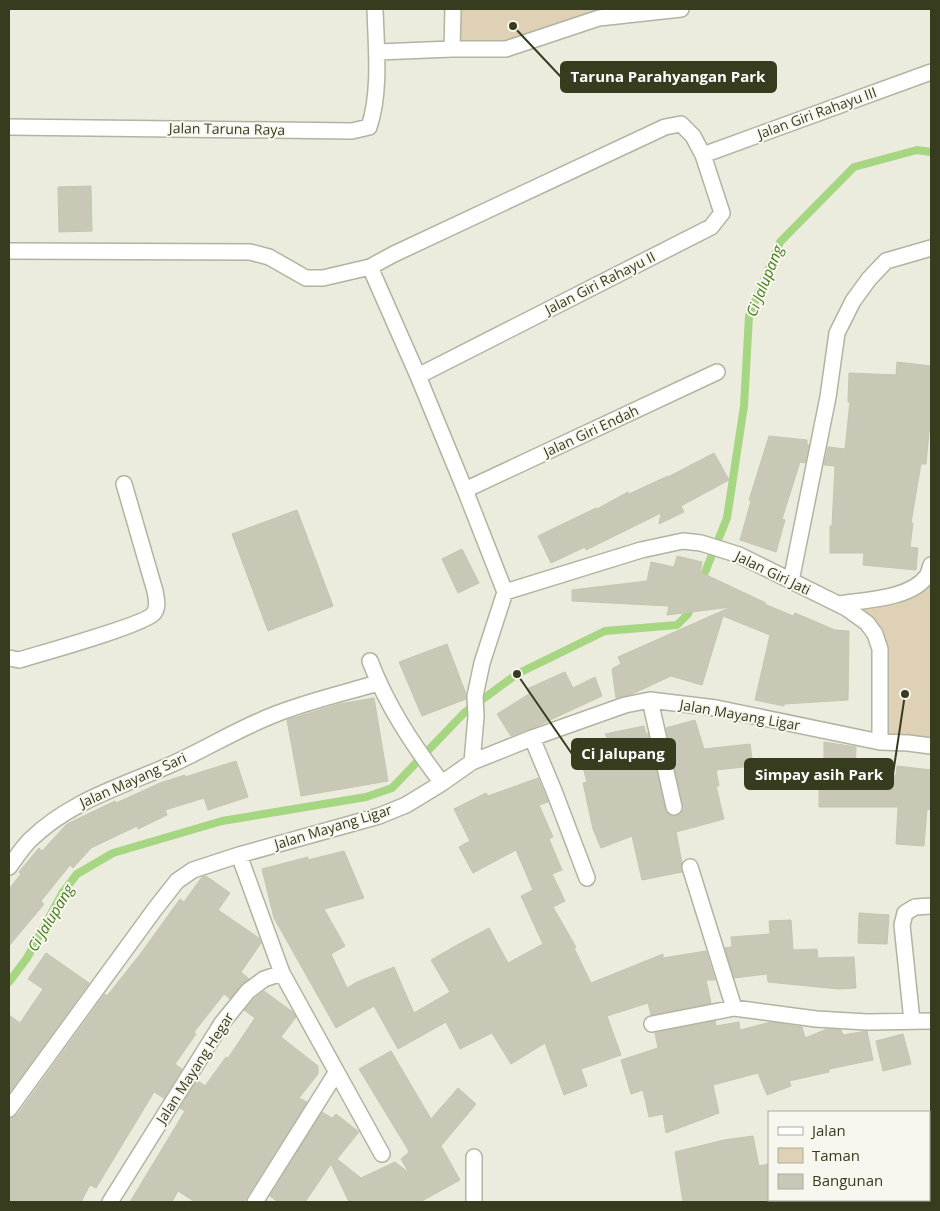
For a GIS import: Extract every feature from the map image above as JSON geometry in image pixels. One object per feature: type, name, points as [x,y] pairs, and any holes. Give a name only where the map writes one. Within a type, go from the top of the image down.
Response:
[{"type":"street","name":"Jalan Taruna Raya","points":[[9,127],[360,130],[368,127],[373,115],[378,52],[375,9]]},
{"type":"street","points":[[452,49],[453,9]]},
{"type":"street","points":[[378,52],[452,49],[506,50],[599,13],[682,9]]},
{"type":"street","name":"Jalan Giri Rahayu III","points":[[702,155],[931,72]]},
{"type":"street","points":[[9,251],[250,252],[269,257],[306,278],[323,278],[370,267],[665,127],[681,124],[693,136],[702,155]]},
{"type":"street","name":"Jalan Giri Rahayu II","points":[[418,376],[711,227],[722,213],[715,188],[702,155]]},
{"type":"street","points":[[791,581],[828,397],[837,333],[853,301],[869,279],[886,261],[931,248]]},
{"type":"street","points":[[370,267],[466,490],[505,592],[482,663],[475,696],[476,717],[472,762]]},
{"type":"street","name":"Jalan Giri Endah","points":[[466,490],[717,372]]},
{"type":"street","points":[[12,662],[120,629],[154,615],[157,606],[155,591],[124,484]]},
{"type":"street","name":"Jalan Giri Jati","points":[[505,592],[641,550],[683,541],[701,543],[739,555],[839,604],[859,615],[867,622],[876,634],[880,649],[880,742]]},
{"type":"street","points":[[839,604],[896,595],[912,589],[926,577],[931,565]]},
{"type":"street","points":[[370,661],[378,683],[396,716],[442,783]]},
{"type":"street","name":"Jalan Mayang Sari","points":[[9,868],[29,841],[56,818],[96,795],[170,765],[218,740],[277,714],[378,683]]},
{"type":"street","points":[[650,700],[674,807]]},
{"type":"street","name":"Jalan Mayang Ligar","points":[[9,1108],[177,881],[193,870],[379,816],[406,805],[472,762],[532,738],[626,705],[650,700],[716,708],[880,742]]},
{"type":"street","points":[[532,738],[587,878]]},
{"type":"street","points":[[880,742],[931,746]]},
{"type":"street","points":[[239,856],[282,972],[382,1154]]},
{"type":"street","points":[[690,867],[734,1008]]},
{"type":"street","points":[[912,1021],[902,925],[905,913],[915,907],[931,906]]},
{"type":"street","name":"Jalan Mayang Hegar","points":[[110,1202],[222,1023],[248,991],[264,979],[282,972]]},
{"type":"street","points":[[652,1024],[734,1008],[816,1019],[867,1022],[931,1021]]},
{"type":"street","points":[[255,1202],[336,1073]]},
{"type":"street","points":[[474,1157],[474,1202]]},
{"type":"green space","points":[[453,9],[599,9],[599,18],[506,49],[452,49]]},
{"type":"green space","points":[[931,583],[931,743],[880,740],[872,632],[838,605]]},
{"type":"building","points":[[91,186],[92,231],[59,232],[58,187]]},
{"type":"building","points":[[897,362],[931,366],[931,431],[929,431],[926,464],[921,464],[911,523],[913,523],[910,547],[918,548],[916,570],[863,565],[864,553],[830,553],[830,526],[832,526],[835,466],[824,465],[828,447],[845,449],[850,402],[848,402],[849,373],[896,375]]},
{"type":"building","points":[[769,436],[807,440],[807,445],[809,445],[805,463],[800,462],[782,519],[785,520],[776,552],[740,540],[751,501],[749,500]]},
{"type":"building","points":[[714,453],[729,480],[681,506],[684,512],[659,524],[661,513],[586,550],[585,547],[551,563],[538,536],[597,509],[628,492],[629,494],[668,477]]},
{"type":"building","points":[[297,510],[333,606],[268,631],[232,534]]},
{"type":"building","points":[[462,549],[479,583],[458,593],[442,559]]},
{"type":"building","points":[[677,556],[702,562],[700,572],[766,603],[762,603],[793,616],[795,613],[835,630],[849,631],[848,700],[784,704],[784,706],[755,700],[770,635],[723,616],[702,685],[671,676],[632,694],[616,698],[612,669],[621,664],[618,657],[731,607],[667,615],[669,606],[572,601],[572,590],[647,581],[651,562],[674,567]]},
{"type":"building","points":[[447,644],[466,694],[466,699],[422,716],[399,662]]},
{"type":"building","points":[[565,672],[573,688],[595,677],[602,696],[511,736],[497,714],[529,694],[527,689]]},
{"type":"building","points":[[374,698],[388,781],[301,796],[287,720],[339,704]]},
{"type":"building","points":[[695,720],[704,749],[750,744],[753,766],[716,770],[719,786],[716,786],[724,819],[676,832],[682,872],[642,880],[632,836],[601,848],[593,829],[583,783],[587,782],[579,752],[610,743],[605,734],[644,726],[646,734],[648,733],[665,809],[671,816],[677,816],[683,810],[683,805],[666,728]]},
{"type":"building","points":[[824,742],[856,747],[855,776],[896,775],[897,766],[931,770],[931,810],[927,809],[924,846],[896,844],[898,807],[819,807],[819,776],[824,776]]},
{"type":"building","points":[[236,761],[248,797],[208,810],[204,798],[165,810],[167,815],[138,829],[137,826],[91,848],[73,868],[70,865],[41,901],[44,904],[9,946],[9,889],[21,874],[19,872],[39,848],[42,851],[67,824],[115,801],[116,803],[160,783]]},
{"type":"building","points":[[538,778],[548,802],[539,805],[553,837],[549,839],[562,870],[552,874],[565,901],[553,907],[576,947],[574,948],[591,983],[663,954],[663,958],[706,951],[715,980],[706,980],[711,1003],[651,1015],[648,1003],[607,1016],[621,1055],[581,1069],[587,1086],[564,1095],[545,1043],[511,1064],[492,1033],[460,1049],[446,1022],[398,1049],[374,1006],[336,1028],[274,918],[262,869],[308,857],[308,860],[344,851],[364,898],[324,909],[345,946],[331,954],[347,988],[394,967],[414,1013],[450,992],[431,960],[457,945],[489,928],[508,963],[543,944],[521,896],[533,890],[516,850],[473,873],[459,847],[470,841],[454,809],[486,793],[488,796]]},
{"type":"building","points":[[206,876],[230,893],[218,910],[259,938],[261,943],[241,972],[249,979],[241,985],[230,999],[224,994],[194,1032],[196,1034],[175,1064],[182,1069],[164,1098],[154,1092],[96,1188],[90,1185],[81,1202],[9,1202],[9,1118],[17,1115],[105,994],[107,996],[141,953],[180,899],[184,902],[202,877]]},
{"type":"building","points":[[859,913],[889,915],[887,944],[858,943]]},
{"type":"building","points":[[791,920],[793,950],[817,949],[818,958],[854,957],[856,988],[839,989],[768,982],[767,974],[734,978],[725,948],[732,947],[731,937],[770,934],[769,921]]},
{"type":"building","points":[[46,953],[89,983],[9,1093],[9,1015],[20,1023],[43,989],[28,979]]},
{"type":"building","points":[[264,991],[294,1013],[296,1017],[281,1037],[318,1066],[318,1074],[299,1098],[307,1102],[244,1202],[195,1202],[178,1191],[172,1202],[130,1202],[185,1111],[180,1108],[197,1080],[205,1086],[226,1057],[228,1058],[255,1018],[244,1010]]},
{"type":"building","points":[[715,1021],[716,1026],[739,1022],[740,1030],[771,1022],[802,1027],[805,1038],[827,1029],[841,1030],[843,1035],[867,1031],[873,1060],[829,1069],[829,1072],[789,1081],[791,1086],[767,1095],[758,1073],[713,1085],[719,1113],[666,1133],[663,1114],[649,1117],[643,1090],[631,1094],[621,1060],[658,1048],[655,1033]]},
{"type":"building","points":[[903,1034],[911,1064],[883,1071],[876,1041]]},
{"type":"building","points":[[391,1051],[431,1119],[458,1088],[476,1104],[441,1146],[460,1180],[420,1202],[349,1202],[331,1164],[305,1202],[278,1202],[270,1196],[322,1112],[332,1118],[336,1114],[359,1132],[337,1159],[361,1178],[395,1162],[409,1173],[401,1159],[409,1152],[359,1069]]},
{"type":"building","points":[[753,1136],[759,1166],[768,1164],[769,1202],[683,1202],[675,1152],[724,1140]]},
{"type":"waterway","name":"Ci Jalupang","points":[[701,582],[727,518],[744,406],[749,316],[780,242],[854,167],[917,150],[931,152]]},
{"type":"waterway","name":"Ci Jalupang","points":[[9,982],[27,958],[63,892],[77,874],[113,853],[222,821],[366,797],[392,788],[464,713],[517,674],[605,631],[677,625],[688,614],[692,604]]},
{"type":"place","name":"Taruna Parahyangan Park","points":[[513,26]]},
{"type":"place","name":"Ci Jalupang","points":[[517,674]]},
{"type":"place","name":"Simpay asih Park","points":[[905,694]]}]
